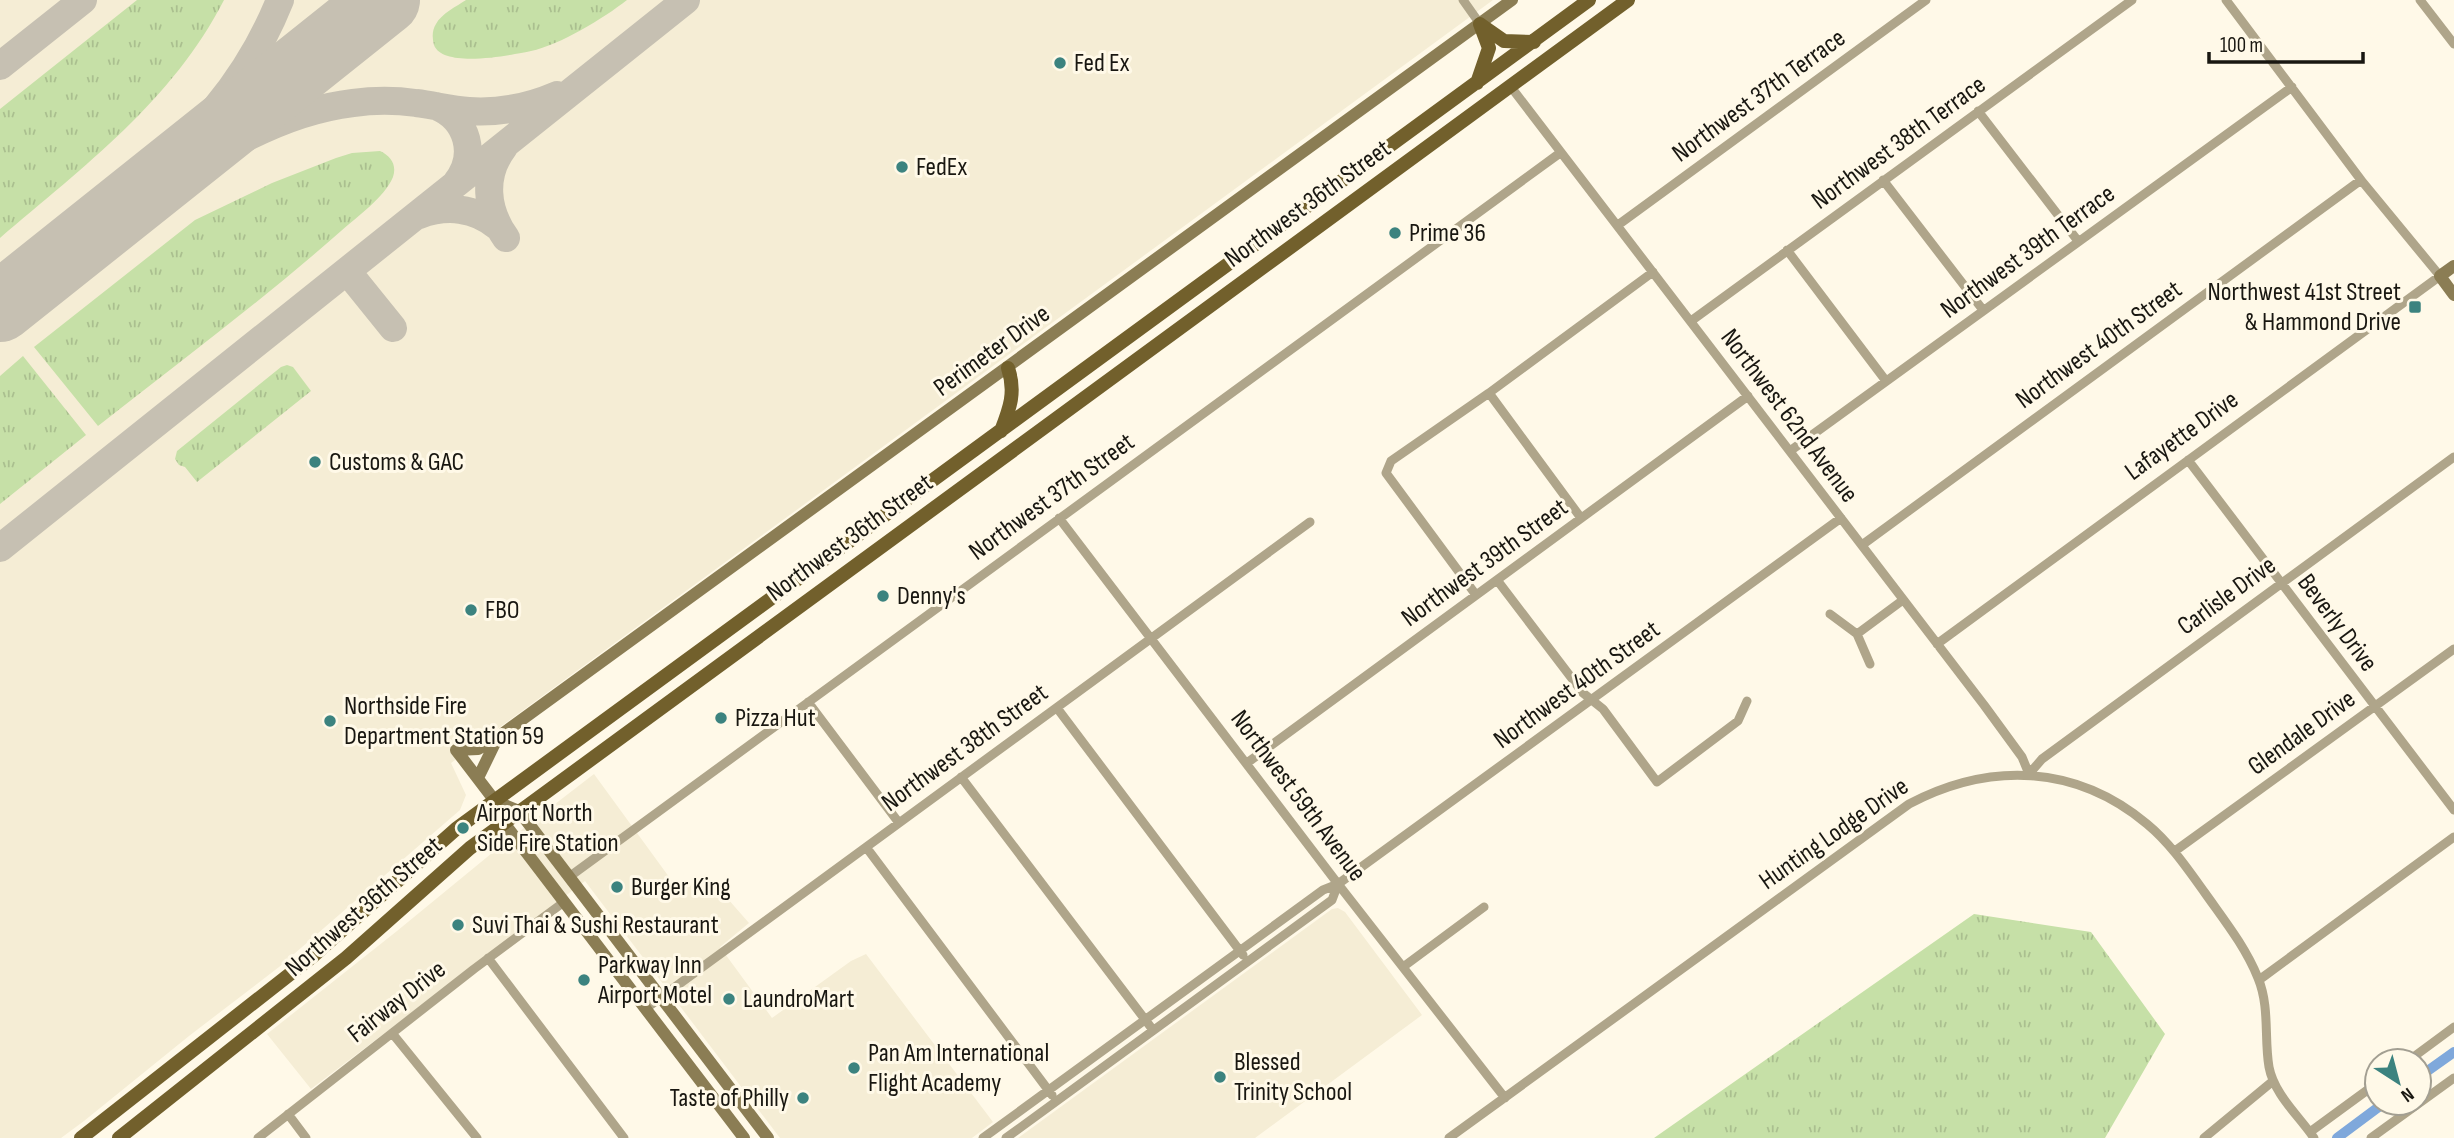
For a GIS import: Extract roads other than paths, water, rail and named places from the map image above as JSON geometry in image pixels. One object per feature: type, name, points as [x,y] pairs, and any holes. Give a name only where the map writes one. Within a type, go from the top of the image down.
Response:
[{"type":"main road","name":"Northwest 36th Street","points":[[81,1138],[299,968],[441,841],[1589,0]]},
{"type":"main road","name":"Northwest 36th Street","points":[[119,1138],[327,974],[443,870],[519,811],[1628,0]]},
{"type":"main road","points":[[1480,24],[1504,41],[1534,42]]},
{"type":"main road","points":[[1477,83],[1489,48],[1480,24]]},
{"type":"main road","points":[[1245,253],[1258,271]]},
{"type":"main road","points":[[1000,431],[1013,394],[1008,368]]},
{"type":"main road","points":[[1015,420],[1038,419],[1050,423],[1049,411],[1058,388]]},
{"type":"main road","points":[[889,541],[892,519],[899,506]]},
{"type":"main road","points":[[730,629],[746,628],[757,636],[777,607],[814,579],[818,565]]},
{"type":"street","points":[[1462,0],[1480,24]]},
{"type":"street","name":"Perimeter Drive","points":[[498,737],[478,778],[457,750],[478,749],[498,737],[1512,0]]},
{"type":"street","name":"Northwest 37th Terrace","points":[[1618,225],[1926,0]]},
{"type":"street","name":"Northwest 38th Terrace","points":[[1691,321],[2132,0]]},
{"type":"street","points":[[2226,0],[2361,180],[2454,295]]},
{"type":"street","points":[[2420,0],[2454,44]]},
{"type":"street","name":"Northwest 62nd Avenue","points":[[1511,86],[1937,643],[2022,757],[2029,774]]},
{"type":"street","name":"Northwest 39th Terrace","points":[[1790,451],[2291,87]]},
{"type":"street","points":[[1978,111],[2078,241]]},
{"type":"street","name":"Northwest 37th Street","points":[[569,877],[1560,153]]},
{"type":"street","points":[[1883,180],[1983,310]]},
{"type":"street","name":"Northwest 40th Street","points":[[1862,545],[2361,180]]},
{"type":"street","points":[[1787,250],[1886,382]]},
{"type":"street","name":"Lafayette Drive","points":[[1937,643],[2454,266]]},
{"type":"street","points":[[1476,596],[1398,493],[1386,473],[1391,461],[1489,393],[1653,272]]},
{"type":"street","points":[[1489,393],[1581,518]]},
{"type":"street","name":"Northwest 39th Street","points":[[1247,763],[1748,397]]},
{"type":"street","name":"Carlisle Drive","points":[[2029,774],[2042,759],[2454,457]]},
{"type":"street","name":"Beverly Drive","points":[[2188,460],[2454,810]]},
{"type":"street","name":"Northwest 59th Avenue","points":[[1059,518],[1505,1098]]},
{"type":"street","name":"Northwest 40th Street","points":[[983,1138],[1323,890],[1338,884],[1593,700],[1841,518]]},
{"type":"street","name":"Northwest 38th Street","points":[[645,1009],[1310,522]]},
{"type":"street","points":[[1497,580],[1583,693],[1603,709],[1657,782],[1738,722],[1747,701]]},
{"type":"street","points":[[1857,634],[1903,600]]},
{"type":"street","points":[[1830,614],[1857,634],[1870,664]]},
{"type":"street","name":"Glendale Drive","points":[[2175,851],[2454,649]]},
{"type":"street","points":[[808,702],[899,823]]},
{"type":"street","points":[[1057,708],[1248,961]]},
{"type":"street","name":"Hunting Lodge Drive","points":[[1449,1138],[1909,804],[1933,791],[1960,783],[1997,776],[2029,774],[2075,785],[2114,801],[2148,825],[2175,851],[2243,947],[2259,981],[2267,1019],[2269,1065],[2273,1081],[2312,1135]]},
{"type":"street","points":[[961,777],[1153,1030]]},
{"type":"street","points":[[478,778],[495,801],[504,823],[744,1138]]},
{"type":"street","points":[[495,801],[519,811],[768,1138]]},
{"type":"street","points":[[2259,981],[2454,838]]},
{"type":"street","points":[[866,847],[1056,1101]]},
{"type":"street","name":"Northwest 40th Street","points":[[1006,1138],[1332,900],[1338,884]]},
{"type":"street","name":"Fairway Drive","points":[[258,1138],[392,1032],[564,902]]},
{"type":"street","points":[[1403,967],[1484,907]]},
{"type":"street","points":[[488,958],[624,1138]]},
{"type":"street","points":[[2427,1047],[2454,1027]]},
{"type":"street","points":[[392,1032],[477,1138]]},
{"type":"street","points":[[2371,1138],[2454,1078]]},
{"type":"street","points":[[2204,1138],[2273,1081]]},
{"type":"street","points":[[2312,1135],[2363,1094]]},
{"type":"street","points":[[288,1114],[306,1138]]},
{"type":"waterway","points":[[2433,1067],[2454,1052]]},
{"type":"waterway","points":[[2337,1138],[2365,1117]]},
{"type":"place","name":"Fed Ex","points":[[1060,63]]},
{"type":"place","name":"FedEx","points":[[902,167]]},
{"type":"place","name":"Prime 36","points":[[1395,233]]},
{"type":"place","name":"Northwest 41st Street & Hammond Drive","points":[[2415,307]]},
{"type":"place","name":"Customs & GAC","points":[[315,462]]},
{"type":"place","name":"Denny's","points":[[883,596]]},
{"type":"place","name":"FBO","points":[[471,610]]},
{"type":"place","name":"Pizza Hut","points":[[721,718]]},
{"type":"place","name":"Northside Fire Department Station 59","points":[[330,721]]},
{"type":"place","name":"Airport North Side Fire Station","points":[[463,828]]},
{"type":"place","name":"Burger King","points":[[617,887]]},
{"type":"place","name":"Suvi Thai & Sushi Restaurant","points":[[458,925]]},
{"type":"place","name":"Parkway Inn Airport Motel","points":[[584,980]]},
{"type":"place","name":"LaundroMart","points":[[729,999]]},
{"type":"place","name":"Pan Am International Flight Academy","points":[[854,1068]]},
{"type":"place","name":"Blessed Trinity School","points":[[1220,1077]]},
{"type":"place","name":"Taste of Philly","points":[[803,1098]]}]
